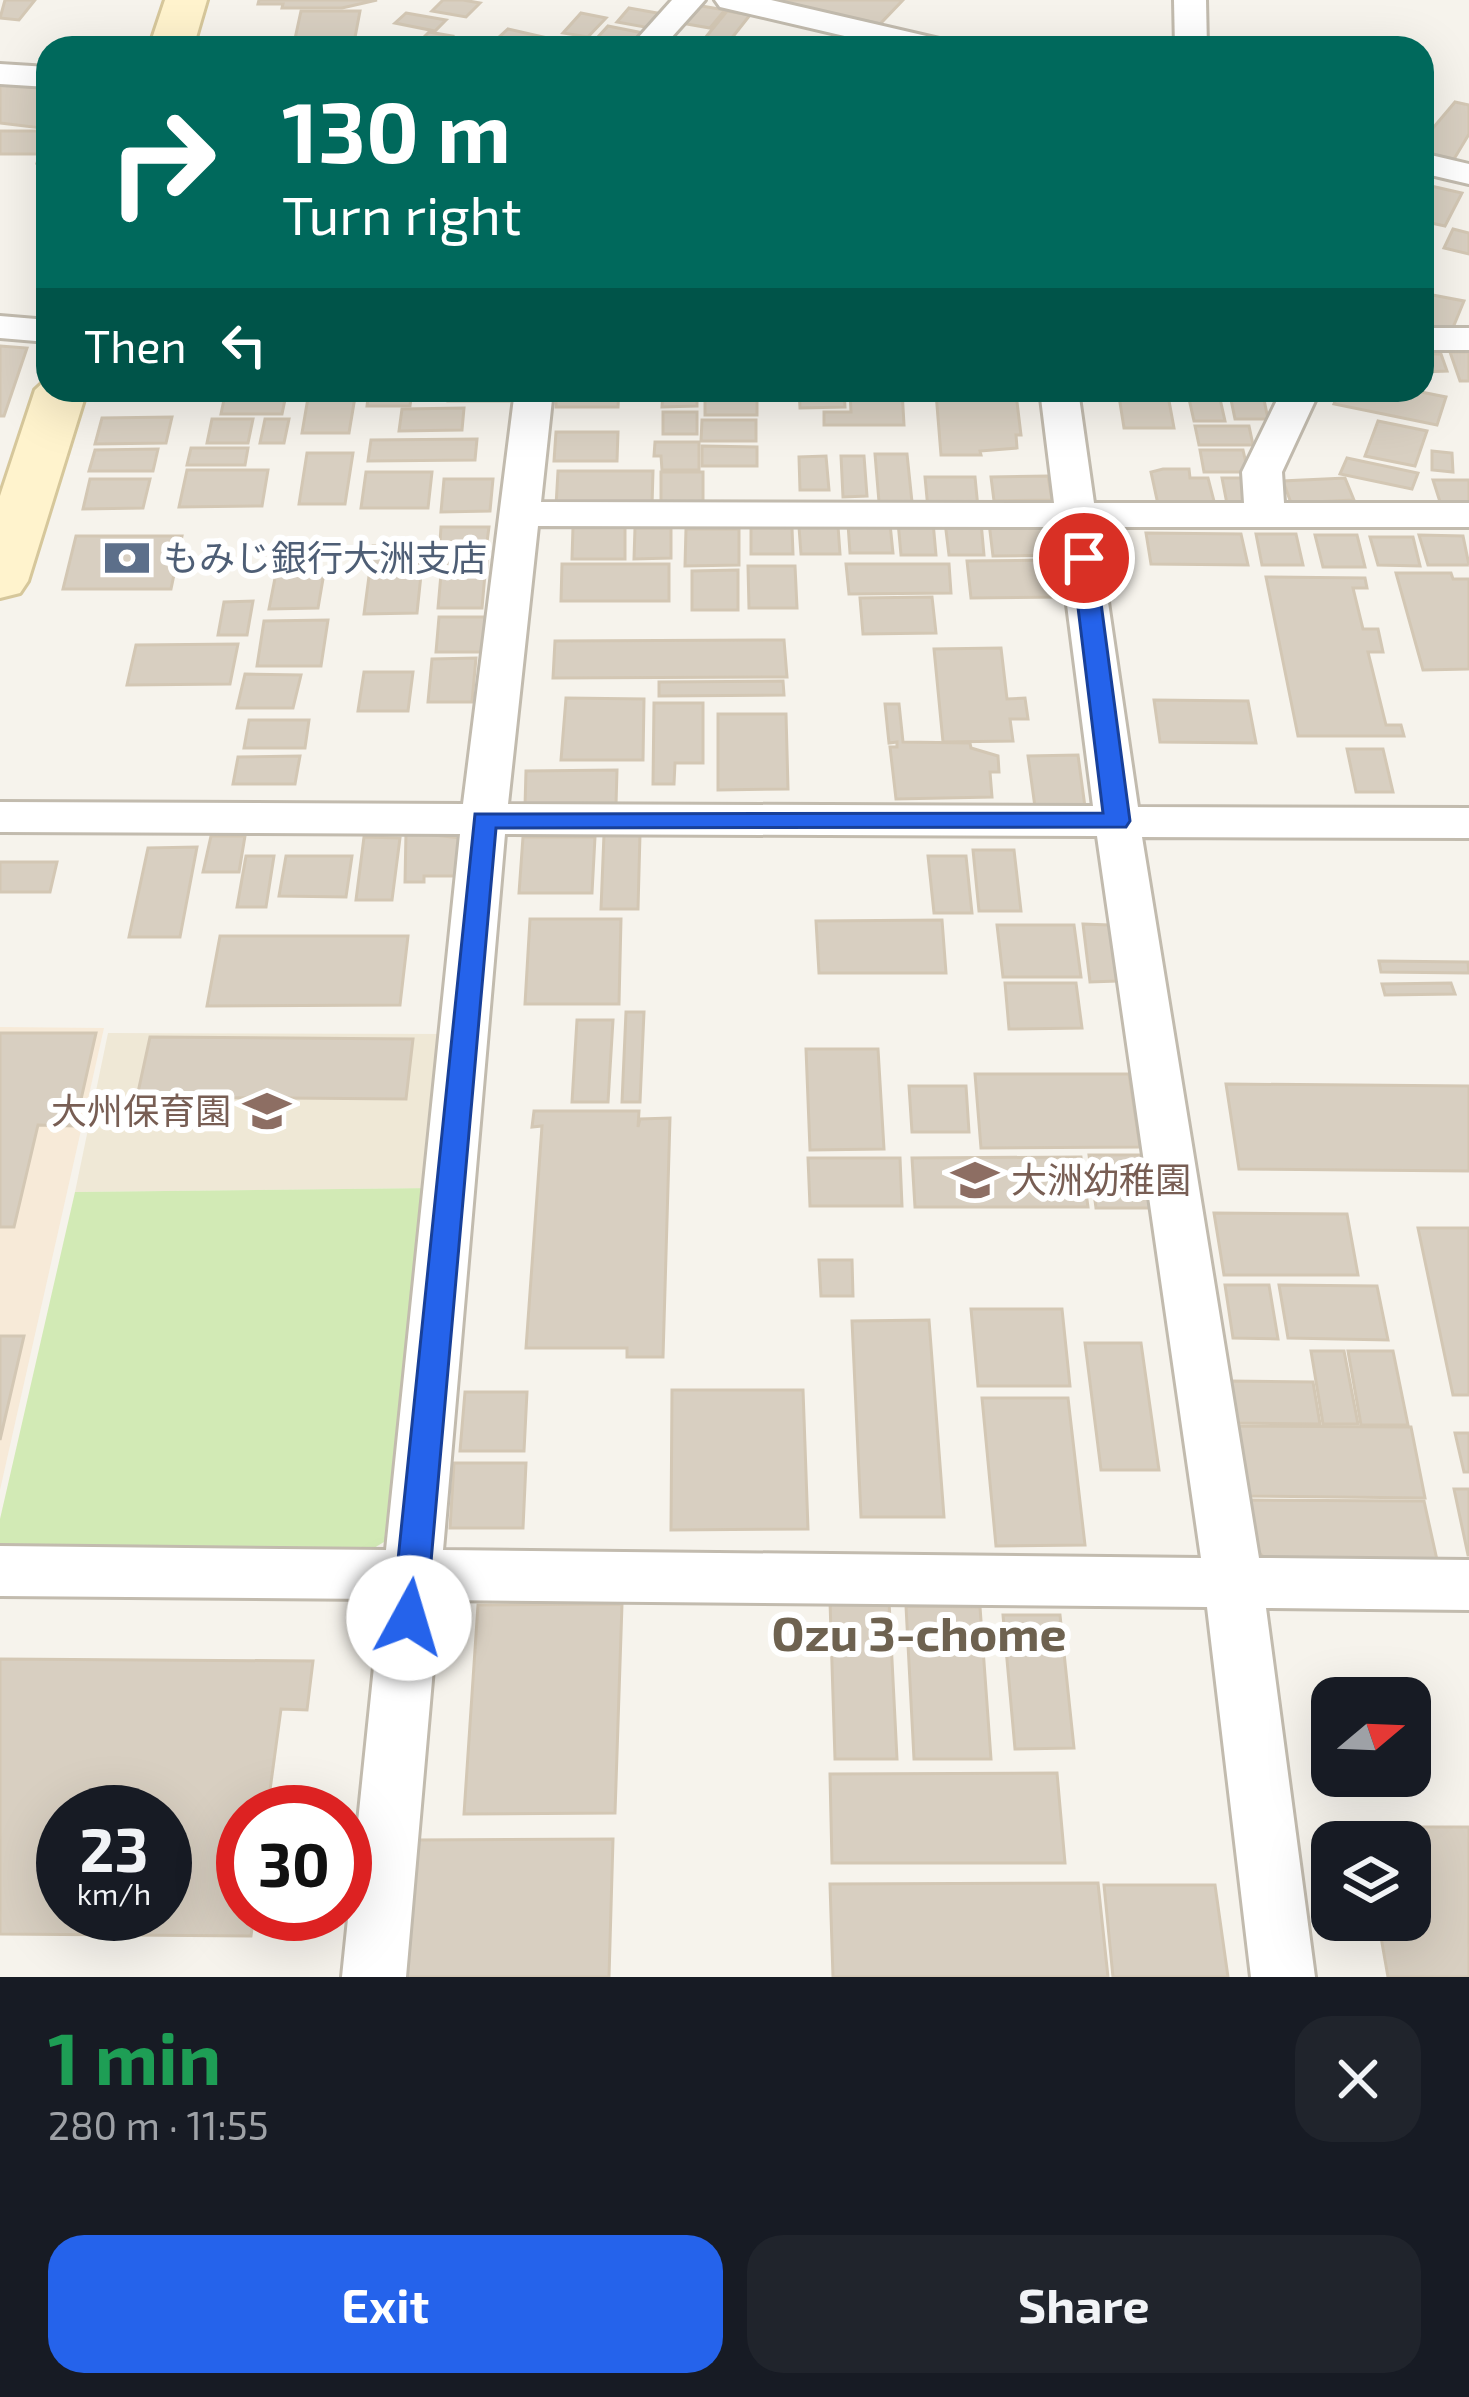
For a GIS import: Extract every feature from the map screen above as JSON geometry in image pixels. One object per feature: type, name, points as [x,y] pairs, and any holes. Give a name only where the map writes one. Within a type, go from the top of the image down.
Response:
[{"type":"main road","points":[[175,36],[186,0]]},
{"type":"main road","points":[[0,581],[57,402]]},
{"type":"street","points":[[656,36],[689,0]]},
{"type":"street","points":[[731,0],[886,36]]},
{"type":"street","points":[[1190,0],[1192,36]]},
{"type":"street","points":[[0,74],[36,76]]},
{"type":"street","points":[[1434,167],[1469,174]]},
{"type":"street","points":[[0,327],[36,330]]},
{"type":"street","points":[[1434,339],[1469,339]]},
{"type":"street","points":[[374,1977],[484,820],[533,402]]},
{"type":"street","points":[[1061,402],[1117,821],[1234,1586],[1283,1977]]},
{"type":"street","points":[[1264,516],[1262,472],[1295,402]]},
{"type":"street","points":[[522,514],[1469,515]]},
{"type":"street","points":[[0,817],[1469,823]]},
{"type":"street","points":[[0,1571],[1469,1585]]},
{"type":"shaded area","points":[[0,1027],[104,1028],[0,1490]]},
{"type":"shaded area","name":"大州保育園","points":[[108,1033],[452,1034],[432,1188],[75,1192]]},
{"type":"green space","points":[[432,1188],[394,1536],[364,1554],[0,1549],[0,1519],[75,1192]]},
{"type":"building","points":[[5,0],[35,0],[19,20],[0,18]]},
{"type":"building","points":[[259,0],[377,0],[342,8],[282,8],[283,4],[258,4]]},
{"type":"building","points":[[443,0],[480,3],[466,17],[432,11]]},
{"type":"building","points":[[774,0],[903,0],[880,24]]},
{"type":"building","points":[[696,5],[725,10],[710,28],[681,23]]},
{"type":"building","points":[[629,8],[663,14],[650,28],[617,22]]},
{"type":"building","points":[[301,11],[360,11],[355,36],[296,36]]},
{"type":"building","points":[[727,11],[750,15],[733,36],[707,36]]},
{"type":"building","points":[[406,13],[446,20],[435,31],[395,23]]},
{"type":"building","points":[[581,13],[606,18],[589,36],[563,33]]},
{"type":"building","points":[[608,26],[648,34],[646,36],[599,36]]},
{"type":"building","points":[[508,29],[539,36],[500,36]]},
{"type":"building","points":[[0,81],[36,85],[36,127],[0,123]]},
{"type":"building","points":[[1455,102],[1469,105],[1469,134],[1454,159],[1434,155],[1434,127]]},
{"type":"building","points":[[0,131],[36,131],[36,154],[0,154]]},
{"type":"building","points":[[1434,187],[1462,193],[1445,226],[1434,224]]},
{"type":"building","points":[[1453,229],[1469,233],[1469,254],[1444,248]]},
{"type":"building","points":[[1434,295],[1464,301],[1452,330],[1434,326]]},
{"type":"building","points":[[0,346],[27,348],[4,416],[0,416]]},
{"type":"building","points":[[1450,352],[1469,352],[1469,381],[1460,381]]},
{"type":"building","points":[[1434,354],[1441,354],[1447,371],[1434,372]]},
{"type":"building","points":[[1434,395],[1446,397],[1437,425],[1334,404],[1434,402]]},
{"type":"building","points":[[224,402],[284,402],[282,414],[221,414]]},
{"type":"building","points":[[307,402],[354,402],[349,433],[302,433]]},
{"type":"building","points":[[368,402],[410,402],[410,406],[367,406]]},
{"type":"building","points":[[556,402],[618,402],[618,407],[556,407]]},
{"type":"building","points":[[662,402],[697,402],[697,406],[662,407]]},
{"type":"building","points":[[705,402],[757,402],[757,415],[705,415]]},
{"type":"building","points":[[800,402],[845,402],[845,407],[800,408]]},
{"type":"building","points":[[851,402],[903,402],[904,425],[824,425],[824,412],[851,412]]},
{"type":"building","points":[[937,402],[1017,402],[1021,435],[1016,435],[1017,448],[980,451],[981,455],[941,455]]},
{"type":"building","points":[[1120,402],[1169,402],[1174,428],[1124,428]]},
{"type":"building","points":[[1190,402],[1221,402],[1225,421],[1194,421]]},
{"type":"building","points":[[1231,402],[1264,402],[1268,419],[1235,419]]},
{"type":"building","points":[[464,408],[462,430],[399,431],[402,409]]},
{"type":"building","points":[[663,412],[697,412],[697,434],[663,434]]},
{"type":"building","points":[[172,417],[166,443],[95,444],[102,418]]},
{"type":"building","points":[[212,419],[253,419],[248,443],[207,443]]},
{"type":"building","points":[[265,419],[289,419],[284,443],[260,443]]},
{"type":"building","points":[[702,420],[756,420],[756,441],[701,441]]},
{"type":"building","points":[[1378,421],[1427,431],[1415,466],[1365,456]]},
{"type":"building","points":[[1195,426],[1249,426],[1253,445],[1199,445]]},
{"type":"building","points":[[556,432],[618,432],[617,461],[554,461]]},
{"type":"building","points":[[477,439],[475,460],[368,461],[371,440]]},
{"type":"building","points":[[655,442],[699,442],[699,470],[662,470],[661,456],[654,456]]},
{"type":"building","points":[[702,446],[757,447],[757,466],[702,466]]},
{"type":"building","points":[[191,448],[248,448],[245,465],[187,465]]},
{"type":"building","points":[[158,449],[153,471],[89,471],[95,450]]},
{"type":"building","points":[[1200,450],[1243,450],[1248,472],[1204,472]]},
{"type":"building","points":[[1432,451],[1452,453],[1453,472],[1432,470]]},
{"type":"building","points":[[307,453],[353,453],[345,504],[299,504]]},
{"type":"building","points":[[875,454],[907,454],[912,502],[879,502]]},
{"type":"building","points":[[826,456],[829,490],[800,490],[799,457]]},
{"type":"building","points":[[841,456],[864,456],[867,496],[843,497]]},
{"type":"building","points":[[1347,458],[1418,473],[1412,489],[1340,474]]},
{"type":"building","points":[[1189,469],[1190,478],[1208,478],[1216,509],[1159,509],[1151,472]]},
{"type":"building","points":[[187,470],[268,470],[262,506],[179,507]]},
{"type":"building","points":[[558,471],[653,471],[652,506],[556,506]]},
{"type":"building","points":[[366,472],[432,472],[428,508],[361,508]]},
{"type":"building","points":[[661,472],[703,472],[703,505],[661,505]]},
{"type":"building","points":[[1048,476],[1052,500],[994,501],[991,477]]},
{"type":"building","points":[[925,477],[975,477],[978,508],[928,509]]},
{"type":"building","points":[[1222,478],[1251,478],[1258,509],[1228,509]]},
{"type":"building","points":[[1345,478],[1354,500],[1291,503],[1283,481]]},
{"type":"building","points":[[90,479],[150,479],[143,508],[83,509]]},
{"type":"building","points":[[444,479],[493,479],[490,511],[441,512]]},
{"type":"building","points":[[1433,480],[1469,480],[1469,508],[1442,508]]},
{"type":"building","points":[[898,522],[933,522],[936,555],[901,555]]},
{"type":"building","points":[[945,522],[981,522],[984,555],[949,555]]},
{"type":"building","points":[[1056,522],[1061,555],[993,556],[989,523]]},
{"type":"building","points":[[848,524],[890,524],[893,553],[850,553]]},
{"type":"building","points":[[838,526],[840,554],[801,554],[799,527]]},
{"type":"building","points":[[441,527],[489,527],[487,542],[440,542]]},
{"type":"building","points":[[573,527],[625,527],[625,559],[572,559]]},
{"type":"building","points":[[635,528],[671,528],[671,558],[634,559]]},
{"type":"building","points":[[751,528],[792,528],[793,554],[751,554]]},
{"type":"building","points":[[686,529],[739,529],[739,565],[685,566]]},
{"type":"building","points":[[1146,533],[1241,534],[1248,565],[1151,564]]},
{"type":"building","points":[[1256,534],[1296,534],[1303,565],[1262,565]]},
{"type":"building","points":[[1315,535],[1357,535],[1365,567],[1323,567]]},
{"type":"building","points":[[1419,535],[1463,536],[1469,565],[1428,565]]},
{"type":"building","points":[[76,536],[182,536],[171,589],[63,589]]},
{"type":"building","points":[[1370,537],[1413,537],[1420,566],[1378,565]]},
{"type":"building","points":[[373,546],[424,546],[417,613],[364,614]]},
{"type":"building","points":[[440,548],[488,548],[487,567],[438,567]]},
{"type":"building","points":[[1059,560],[1064,597],[971,598],[967,561]]},
{"type":"building","points":[[562,564],[669,564],[669,601],[561,601]]},
{"type":"building","points":[[846,564],[949,564],[951,593],[849,594]]},
{"type":"building","points":[[748,566],[795,566],[797,608],[749,608]]},
{"type":"building","points":[[738,570],[738,610],[692,610],[692,571]]},
{"type":"building","points":[[276,573],[324,573],[318,608],[269,609]]},
{"type":"building","points":[[1396,573],[1451,573],[1453,579],[1469,579],[1469,669],[1423,670]]},
{"type":"building","points":[[441,574],[485,574],[482,608],[438,608]]},
{"type":"building","points":[[1266,577],[1365,578],[1367,588],[1353,588],[1363,629],[1378,629],[1383,652],[1368,652],[1386,725],[1401,725],[1404,736],[1298,736]]},
{"type":"building","points":[[932,597],[936,633],[863,634],[860,598]]},
{"type":"building","points":[[253,601],[247,635],[218,635],[224,602]]},
{"type":"building","points":[[439,617],[485,617],[483,652],[436,652]]},
{"type":"building","points":[[328,620],[321,666],[257,666],[264,621]]},
{"type":"building","points":[[784,640],[787,677],[553,678],[555,641]]},
{"type":"building","points":[[238,644],[230,684],[127,685],[136,645]]},
{"type":"building","points":[[1001,648],[1007,699],[1025,698],[1028,719],[1010,719],[1013,741],[943,742],[934,649]]},
{"type":"building","points":[[476,658],[472,702],[428,702],[432,659]]},
{"type":"building","points":[[364,672],[413,672],[408,711],[358,711]]},
{"type":"building","points":[[245,674],[301,675],[293,708],[237,708]]},
{"type":"building","points":[[783,681],[784,695],[659,696],[659,682]]},
{"type":"building","points":[[566,698],[644,699],[643,760],[561,760]]},
{"type":"building","points":[[1154,700],[1248,701],[1256,743],[1160,742]]},
{"type":"building","points":[[654,703],[703,703],[703,763],[675,763],[674,784],[653,784]]},
{"type":"building","points":[[885,704],[899,704],[903,742],[970,743],[971,748],[998,756],[999,772],[990,772],[992,797],[896,799],[890,747],[897,747],[897,742],[889,743]]},
{"type":"building","points":[[718,714],[786,714],[788,789],[718,790]]},
{"type":"building","points":[[249,720],[309,720],[305,748],[244,748]]},
{"type":"building","points":[[1347,749],[1383,749],[1393,792],[1356,792]]},
{"type":"building","points":[[1078,755],[1085,807],[1035,807],[1028,756]]},
{"type":"building","points":[[300,756],[295,784],[233,784],[238,757]]},
{"type":"building","points":[[617,770],[616,805],[525,806],[526,771]]},
{"type":"building","points":[[406,832],[461,838],[457,876],[424,876],[424,882],[405,882]]},
{"type":"building","points":[[604,834],[640,834],[638,909],[601,909]]},
{"type":"building","points":[[211,836],[245,836],[239,872],[203,872]]},
{"type":"building","points":[[364,837],[400,838],[392,900],[356,900]]},
{"type":"building","points":[[523,837],[595,837],[592,893],[519,893]]},
{"type":"building","points":[[197,847],[180,937],[129,937],[148,848]]},
{"type":"building","points":[[973,850],[1014,850],[1021,911],[979,911]]},
{"type":"building","points":[[246,856],[274,856],[266,907],[237,907]]},
{"type":"building","points":[[286,856],[352,856],[346,897],[279,896]]},
{"type":"building","points":[[928,856],[966,856],[972,913],[934,913]]},
{"type":"building","points":[[0,862],[57,862],[50,892],[0,892]]},
{"type":"building","points":[[530,919],[621,919],[619,1004],[525,1004]]},
{"type":"building","points":[[942,920],[946,973],[819,973],[816,921]]},
{"type":"building","points":[[1083,924],[1109,925],[1117,981],[1090,982]]},
{"type":"building","points":[[997,925],[1074,925],[1081,977],[1003,977]]},
{"type":"building","points":[[220,936],[408,936],[400,1005],[207,1006]]},
{"type":"building","points":[[1379,961],[1468,962],[1469,973],[1381,972]]},
{"type":"building","points":[[1005,983],[1076,983],[1082,1028],[1009,1029]]},
{"type":"building","points":[[1451,983],[1455,994],[1385,995],[1382,984]]},
{"type":"building","points":[[626,1012],[644,1012],[640,1102],[622,1102]]},
{"type":"building","points":[[577,1020],[613,1020],[608,1102],[572,1102]]},
{"type":"building","points":[[0,1033],[96,1033],[75,1126],[38,1125],[14,1227],[0,1227]]},
{"type":"building","points":[[150,1037],[413,1039],[406,1099],[137,1097]]},
{"type":"building","points":[[806,1049],[878,1049],[884,1149],[810,1150]]},
{"type":"building","points":[[975,1074],[1129,1074],[1140,1147],[981,1148]]},
{"type":"building","points":[[1226,1084],[1469,1086],[1469,1171],[1239,1169]]},
{"type":"building","points":[[909,1086],[966,1086],[969,1132],[912,1132]]},
{"type":"building","points":[[534,1111],[639,1111],[638,1127],[640,1119],[670,1118],[663,1357],[627,1357],[627,1348],[526,1348],[542,1126],[532,1127]]},
{"type":"building","points":[[1089,1155],[1142,1155],[1150,1208],[1096,1208]]},
{"type":"building","points":[[1081,1157],[1088,1207],[915,1207],[912,1158]]},
{"type":"building","points":[[808,1158],[900,1158],[902,1206],[810,1206]]},
{"type":"building","points":[[1214,1213],[1347,1214],[1358,1275],[1224,1275]]},
{"type":"building","points":[[1418,1228],[1469,1228],[1469,1395],[1453,1395]]},
{"type":"building","points":[[819,1260],[852,1260],[853,1296],[821,1296]]},
{"type":"building","points":[[1225,1285],[1269,1285],[1278,1339],[1233,1338]]},
{"type":"building","points":[[1279,1285],[1377,1286],[1388,1340],[1288,1338]]},
{"type":"building","points":[[971,1309],[1062,1309],[1070,1386],[978,1386]]},
{"type":"building","points":[[929,1320],[944,1517],[861,1517],[852,1321]]},
{"type":"building","points":[[0,1336],[24,1336],[0,1440]]},
{"type":"building","points":[[1085,1343],[1141,1343],[1159,1470],[1101,1470]]},
{"type":"building","points":[[1311,1351],[1344,1351],[1358,1424],[1323,1424]]},
{"type":"building","points":[[1348,1351],[1393,1351],[1408,1425],[1361,1425]]},
{"type":"building","points":[[1229,1381],[1313,1382],[1320,1424],[1236,1423]]},
{"type":"building","points":[[672,1390],[803,1390],[808,1529],[671,1530]]},
{"type":"building","points":[[465,1392],[527,1392],[524,1451],[460,1451]]},
{"type":"building","points":[[982,1398],[1068,1398],[1085,1545],[996,1546]]},
{"type":"building","points":[[1235,1426],[1411,1427],[1425,1498],[1245,1496]]},
{"type":"building","points":[[1455,1433],[1469,1433],[1469,1472],[1464,1472]]},
{"type":"building","points":[[454,1463],[526,1463],[523,1528],[450,1528]]},
{"type":"building","points":[[1454,1489],[1469,1489],[1469,1555],[1468,1555]]},
{"type":"building","points":[[1246,1500],[1424,1501],[1437,1560],[1266,1559],[1253,1547]]},
{"type":"building","points":[[830,1601],[889,1601],[897,1759],[835,1759]]},
{"type":"building","points":[[622,1604],[615,1813],[464,1814],[478,1605]]},
{"type":"building","points":[[906,1606],[980,1607],[991,1759],[914,1759]]},
{"type":"building","points":[[1003,1615],[1060,1615],[1074,1748],[1015,1749]]},
{"type":"building","points":[[0,1659],[313,1661],[307,1710],[281,1709],[271,1785],[216,1785],[216,1936],[192,1936],[192,1785],[36,1785],[36,1934],[0,1934]]},
{"type":"building","points":[[1057,1773],[1065,1863],[832,1863],[830,1774]]},
{"type":"building","points":[[1431,1827],[1469,1827],[1469,1977],[1388,1977],[1382,1941],[1431,1941]]},
{"type":"building","points":[[613,1839],[609,1977],[404,1977],[415,1840]]},
{"type":"building","points":[[1098,1883],[1108,1977],[833,1977],[830,1884]]},
{"type":"building","points":[[1104,1885],[1215,1885],[1228,1977],[1113,1977]]},
{"type":"place","name":"もみじ銀行大洲支店","points":[[127,558]]},
{"type":"place","name":"大州保育園","points":[[267,1111]]},
{"type":"place","name":"大洲幼稚園","points":[[975,1180]]},
{"type":"district","name":"Ozu 3-chome","points":[[919,1634]]},
{"type":"route","points":[[409,1618],[484,820],[1117,821],[1084,558]]}]
